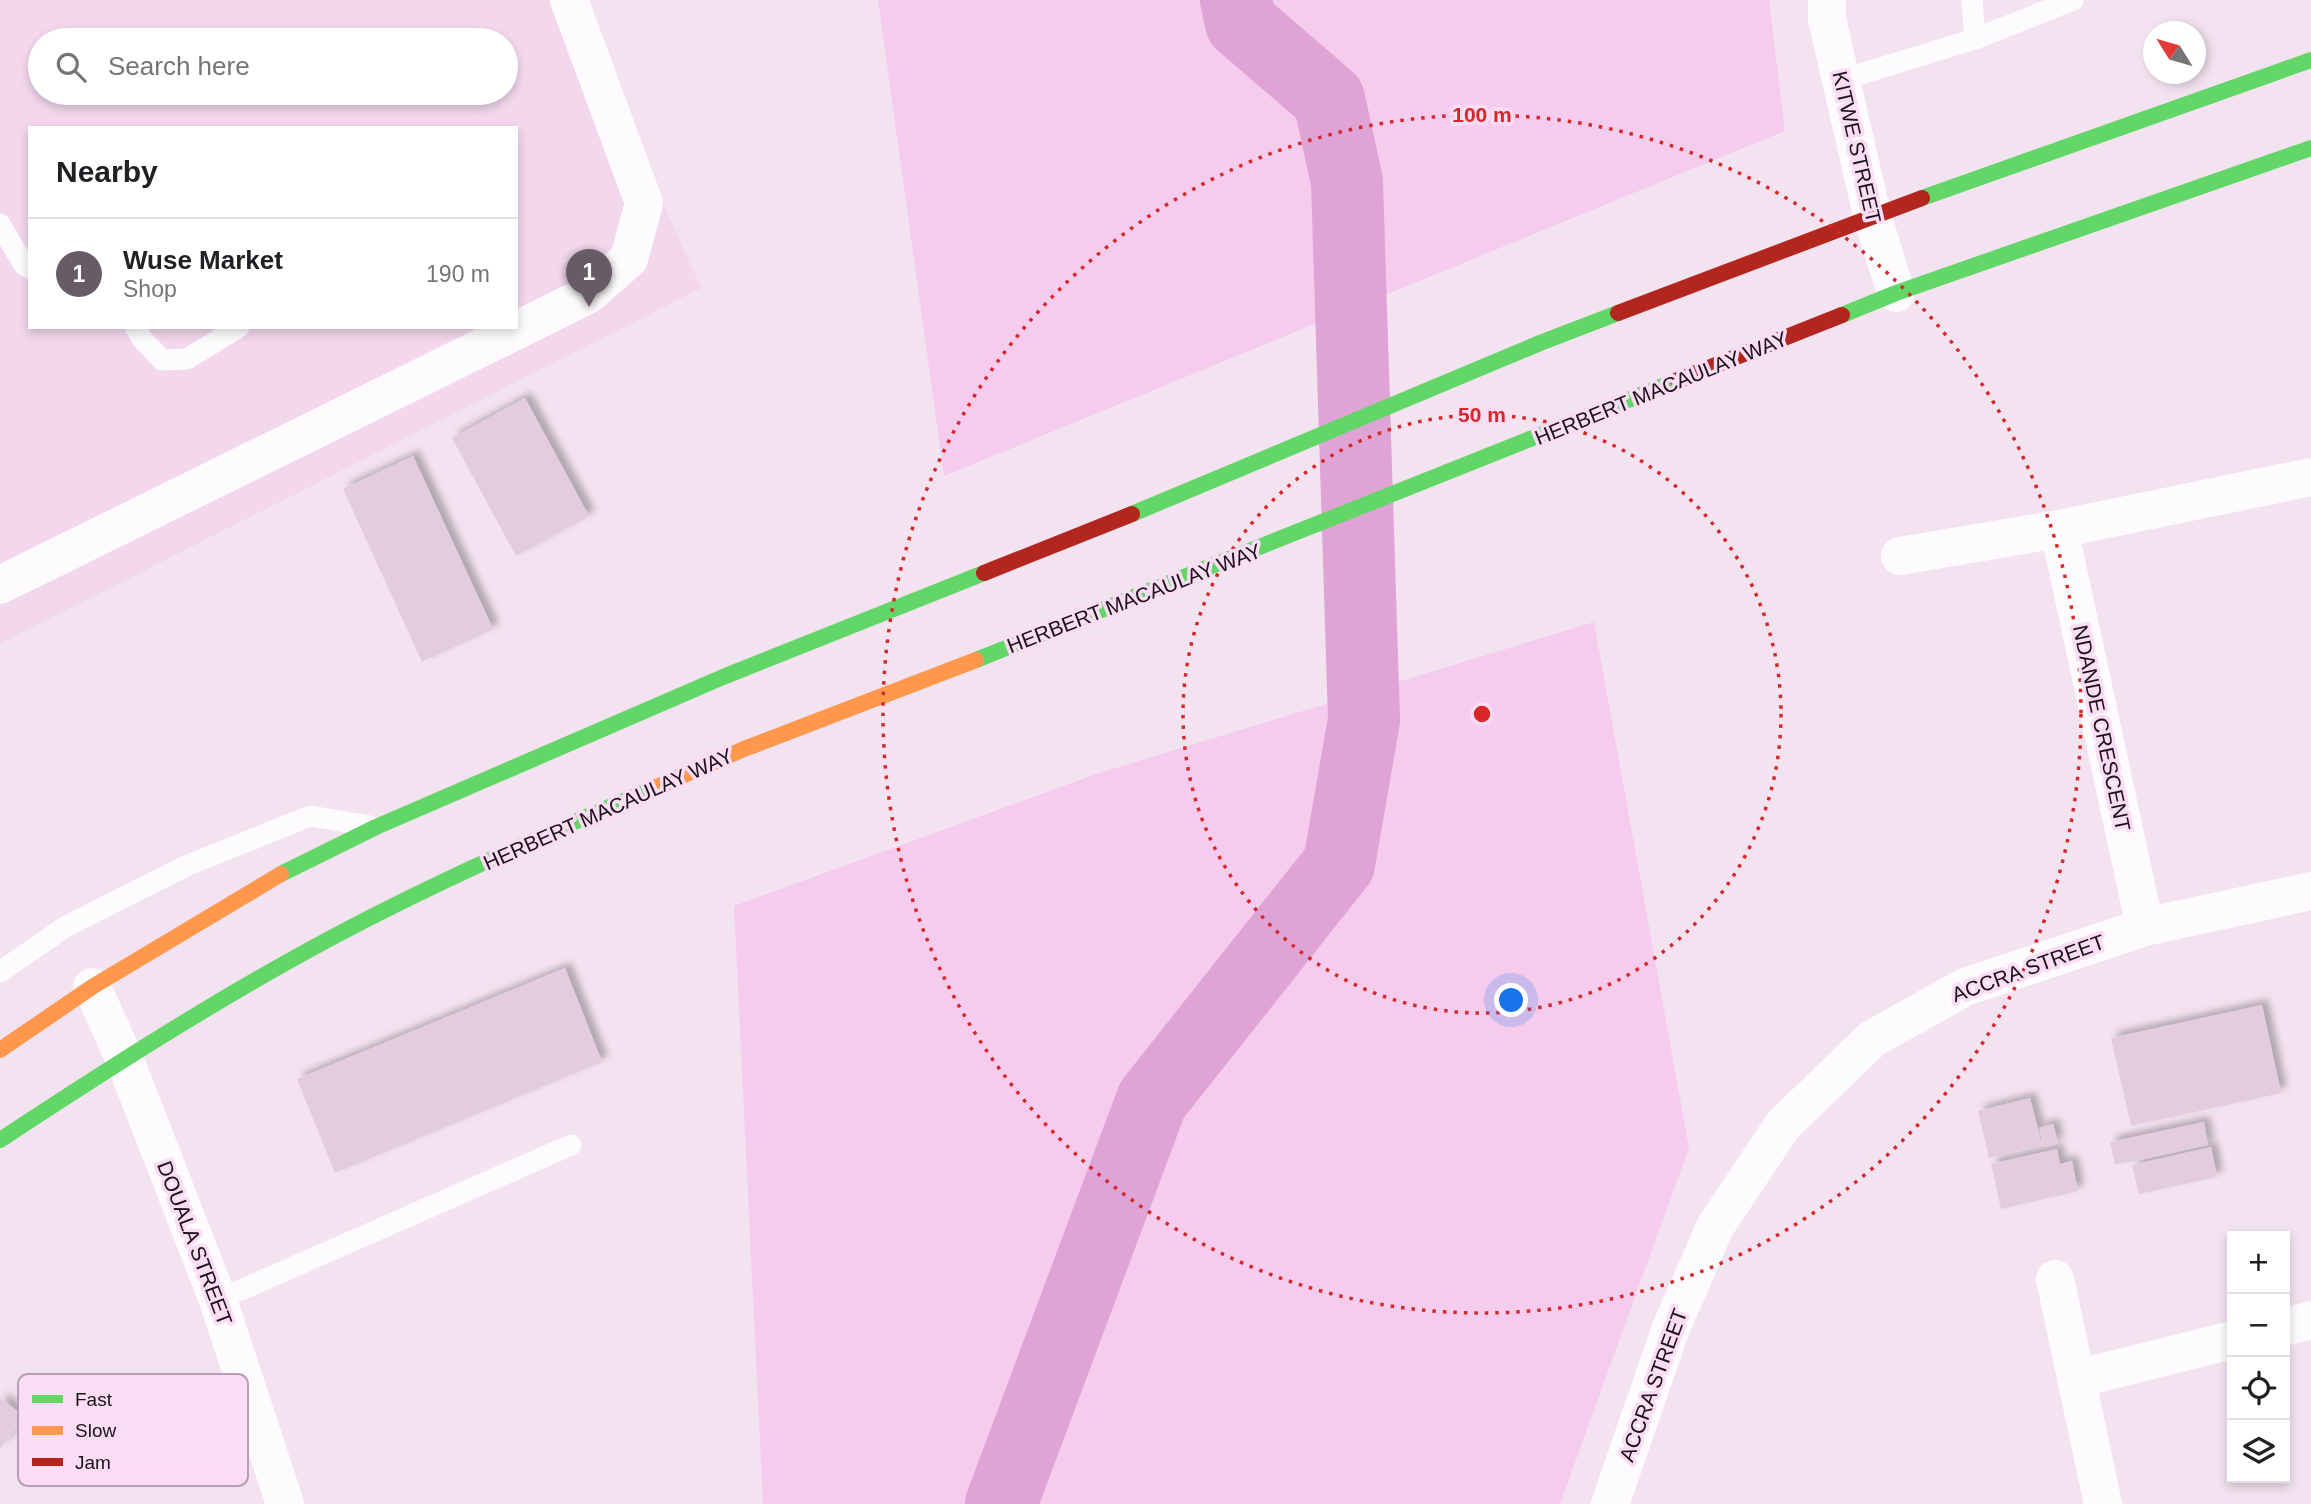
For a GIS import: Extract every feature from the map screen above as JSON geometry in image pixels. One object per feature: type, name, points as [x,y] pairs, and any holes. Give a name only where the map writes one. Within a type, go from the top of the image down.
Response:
[{"type":"main road","points":[[0,1050],[92,987],[283,873],[376,827],[723,677],[1100,527],[1540,343],[1872,215],[2311,60]]},
{"type":"main road","name":"HERBERT MACAULAY WAY","points":[[0,1140],[124,1058],[332,938],[537,838],[744,749],[1123,603],[1896,293],[2311,148]]},
{"type":"street","points":[[0,585],[588,295],[629,259],[644,203],[569,0]]},
{"type":"street","name":"KITWE STREET","points":[[1827,0],[1827,19],[1872,215],[1896,293]]},
{"type":"street","points":[[1900,556],[2059,529],[2311,477]]},
{"type":"street","name":"NDANDE CRESCENT","points":[[2059,529],[2145,926]]},
{"type":"street","name":"ACCRA STREET","points":[[1610,1504],[1671,1328],[1715,1227],[1783,1125],[1872,1039],[1965,987],[2145,926],[2311,891]]},
{"type":"street","name":"DOUALA STREET","points":[[92,987],[124,1058],[218,1300],[242,1374]]},
{"type":"street","points":[[2054,1279],[2103,1504]]},
{"type":"street","points":[[2290,1326],[2311,1320]]},
{"type":"street","points":[[2076,1379],[2227,1341]]},
{"type":"street","name":"DOUALA STREET","points":[[248,1391],[285,1504]]},
{"type":"lane","points":[[1972,0],[1975,39]]},
{"type":"lane","points":[[1841,80],[1975,39],[2073,0]]},
{"type":"lane","points":[[0,224],[24,265],[28,267]]},
{"type":"lane","points":[[136,329],[162,360],[187,359],[236,329]]},
{"type":"lane","points":[[0,972],[65,927],[186,866],[310,816],[376,827]]},
{"type":"lane","points":[[218,1300],[571,1145]]},
{"type":"shaded area","points":[[0,0],[572,0],[701,288],[0,644]]},
{"type":"shaded area","points":[[878,0],[1769,0],[1785,131],[944,476]]},
{"type":"shaded area","points":[[1594,622],[1689,1148],[1560,1504],[763,1504],[734,906],[1096,774]]},
{"type":"building","points":[[525,398],[589,516],[516,556],[452,438]]},
{"type":"building","points":[[413,456],[493,629],[422,662],[343,489]]},
{"type":"building","points":[[565,968],[602,1062],[335,1173],[297,1079]]},
{"type":"building","points":[[2262,1005],[2281,1093],[2131,1126],[2111,1038]]},
{"type":"building","points":[[2030,1098],[2042,1145],[1989,1158],[1978,1111]]},
{"type":"building","points":[[2204,1122],[2208,1145],[2115,1165],[2110,1142]]},
{"type":"building","points":[[2053,1124],[2058,1143],[2044,1147],[2039,1128]]},
{"type":"building","points":[[2211,1147],[2217,1177],[2139,1194],[2132,1165]]},
{"type":"building","points":[[2057,1149],[2060,1164],[2072,1161],[2078,1191],[2001,1209],[1991,1164]]},
{"type":"building","points":[[0,1398],[18,1412],[18,1426],[0,1449]]},
{"type":"waterway","points":[[1001,1504],[1152,1100],[1339,864],[1364,720],[1347,182],[1329,99],[1241,23],[1236,0]]},
{"type":"traffic: fast","points":[[1922,198],[2311,60]]},
{"type":"traffic: fast","points":[[1842,315],[1896,293],[2311,148]]},
{"type":"traffic: fast","points":[[1132,514],[1618,313]]},
{"type":"traffic: fast","points":[[976,660],[1678,380]]},
{"type":"traffic: fast","points":[[281,874],[376,827],[723,677],[984,573]]},
{"type":"traffic: fast","points":[[0,1140],[163,1035],[331,938],[491,859],[654,788]]},
{"type":"traffic: slow","points":[[654,788],[744,749],[976,660]]},
{"type":"traffic: slow","points":[[0,1050],[92,987],[281,874]]},
{"type":"traffic: jam","points":[[1618,313],[1922,198]]},
{"type":"traffic: jam","points":[[1678,380],[1842,315]]},
{"type":"traffic: jam","points":[[984,573],[1132,514]]},
{"type":"place","name":"Wuse Market","points":[[589,307]]}]
